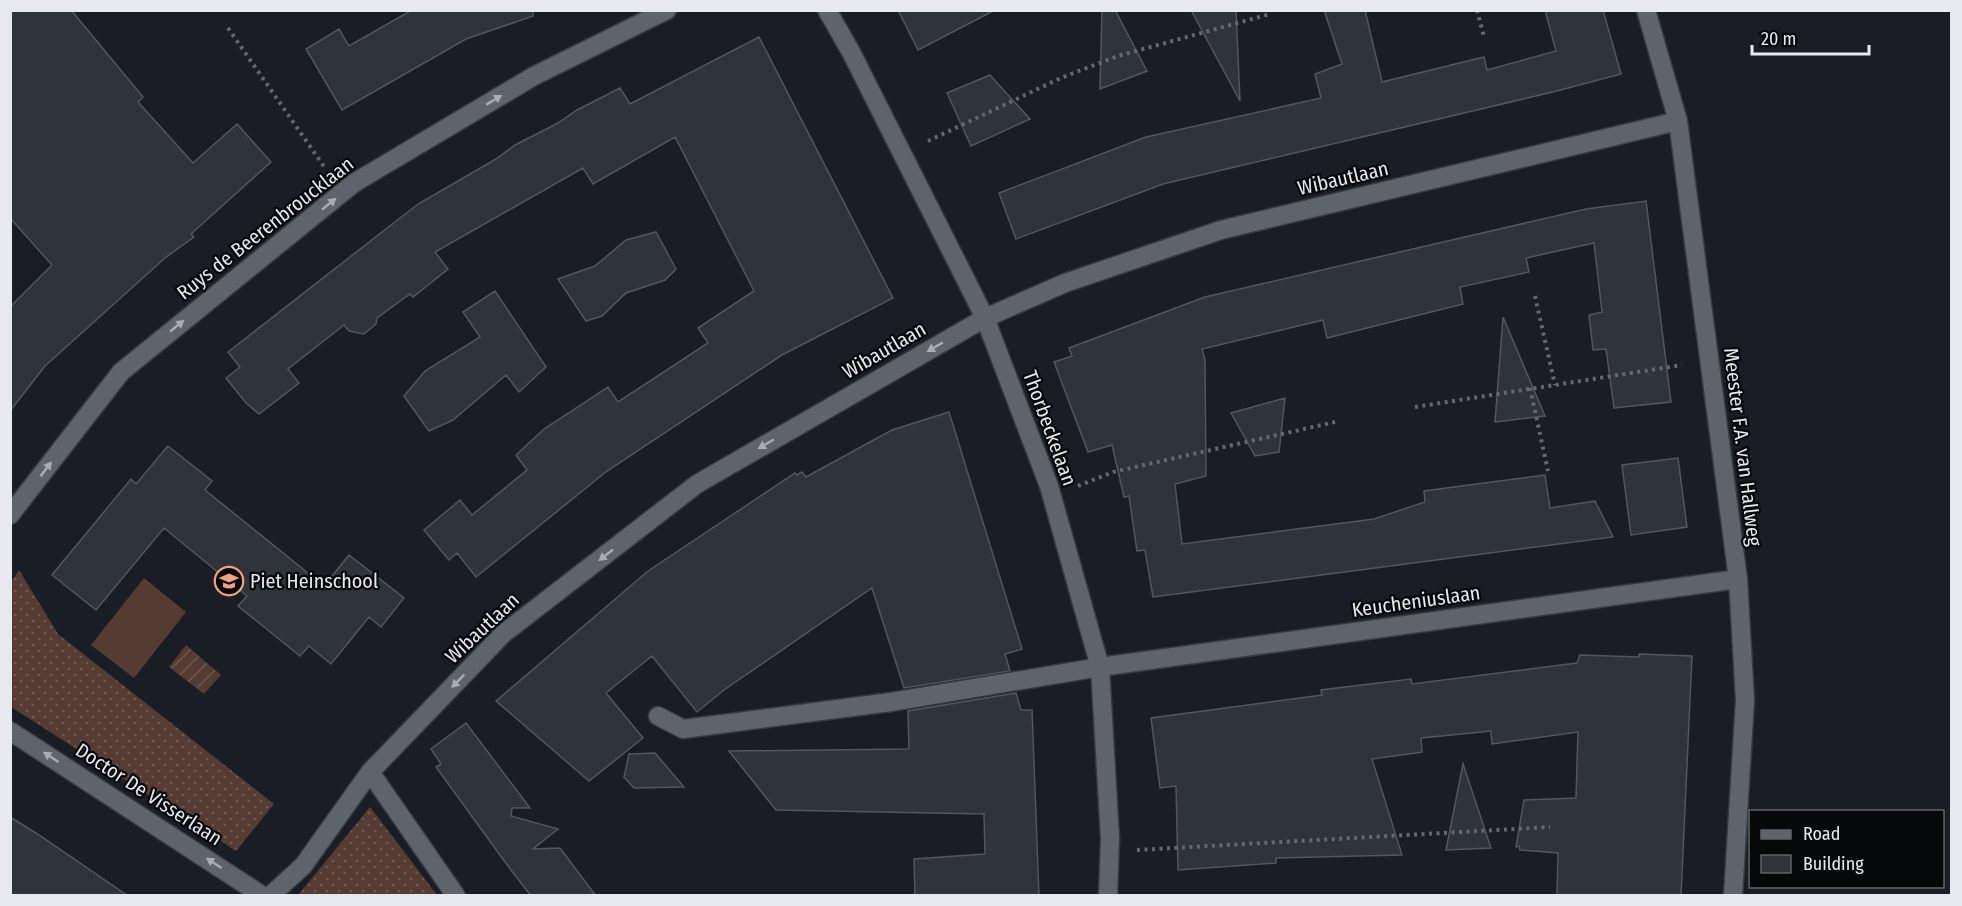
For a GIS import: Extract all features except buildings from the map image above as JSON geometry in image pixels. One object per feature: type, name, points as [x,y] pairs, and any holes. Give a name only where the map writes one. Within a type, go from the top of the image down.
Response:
[{"type":"street","name":"Ruys de Beerenbroucklaan","points":[[10,515],[120,372],[342,193],[534,76],[667,10]]},
{"type":"street","name":"Thorbeckelaan","points":[[827,10],[986,318],[1052,496],[1100,667],[1110,851],[1108,896]]},
{"type":"street","name":"Meester F.A. van Hallweg","points":[[1646,10],[1678,121],[1738,579],[1745,700],[1733,896]]},
{"type":"street","name":"Wibautlaan","points":[[270,896],[303,866],[370,772],[503,634],[697,484],[986,318],[1065,283],[1221,231],[1678,121]]},
{"type":"street","name":"Keucheniuslaan","points":[[658,716],[683,729],[891,702],[1100,667],[1738,579]]},
{"type":"street","name":"Doctor De Visserlaan","points":[[10,731],[263,896]]},
{"type":"street","points":[[370,772],[456,896]]},
{"type":"path","points":[[1477,10],[1484,37]]},
{"type":"path","points":[[902,153],[1063,77],[1118,56],[1270,14]]},
{"type":"path","points":[[228,28],[342,193]]},
{"type":"path","points":[[1535,296],[1555,385]]},
{"type":"path","points":[[1415,407],[1710,360]]},
{"type":"path","points":[[1530,388],[1548,471]]},
{"type":"path","points":[[1052,496],[1113,472],[1335,422]]},
{"type":"path","points":[[1110,851],[1550,827]]},
{"type":"shaded area","points":[[19,570],[58,634],[274,804],[236,851],[11,707],[11,582]]},
{"type":"shaded area","points":[[144,578],[186,612],[134,678],[91,645]]},
{"type":"shaded area","points":[[186,645],[221,675],[204,694],[169,667]]},
{"type":"shaded area","points":[[370,807],[437,895],[298,895]]},
{"type":"place","name":"Piet Heinschool","points":[[229,581]]}]
